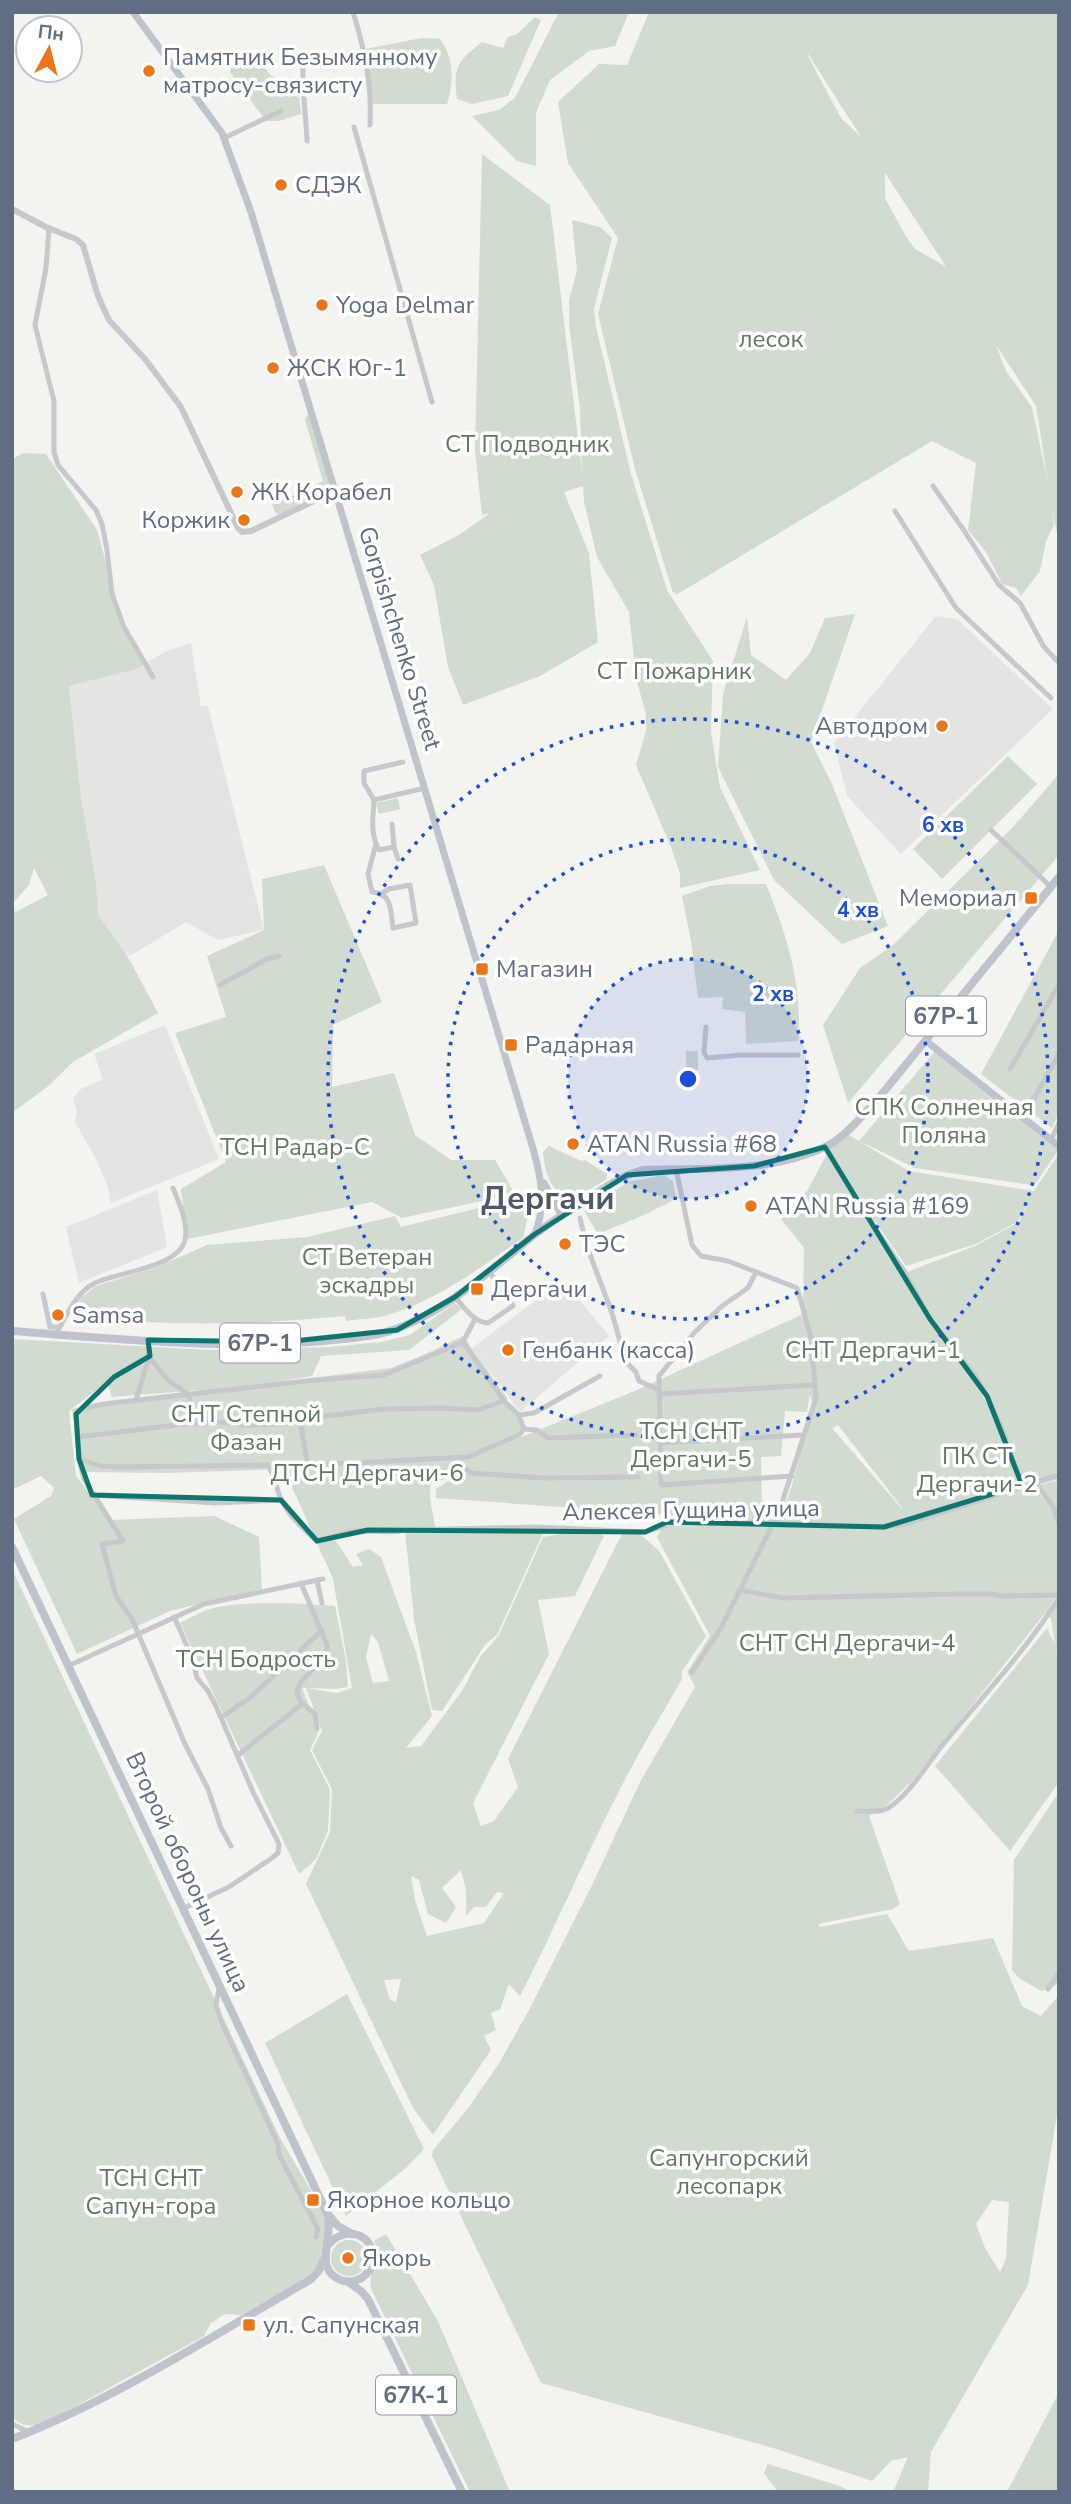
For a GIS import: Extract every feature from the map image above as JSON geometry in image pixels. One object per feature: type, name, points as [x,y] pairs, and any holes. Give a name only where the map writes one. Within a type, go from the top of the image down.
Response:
[{"type":"main road","name":"Gorpishchenko Street","points":[[133,12],[224,138],[251,212],[542,1180],[558,1215]]},
{"type":"main road","name":"67Р-1","points":[[12,1331],[58,1331],[148,1340],[232,1344],[363,1337],[404,1327],[455,1297],[558,1215],[627,1175],[643,1170],[754,1166],[825,1147],[850,1128],[926,1041],[1059,877]]},
{"type":"main road","points":[[926,1041],[1059,1146]]},
{"type":"main road","name":"Gorpishchenko Street","points":[[535,1234],[548,1196]]},
{"type":"main road","points":[[545,1210],[551,1203],[558,1215],[547,1216],[545,1210],[548,1196],[568,1202],[587,1199]]},
{"type":"main road","name":"Второй обороны улица","points":[[12,1547],[327,2213],[331,2229],[328,2244]]},
{"type":"main road","name":"Второй обороны улица","points":[[327,2213],[338,2226],[352,2234]]},
{"type":"main road","points":[[328,2244],[337,2236],[352,2234]]},
{"type":"main road","name":"67К-1","points":[[352,2234],[362,2237],[370,2246],[373,2258],[365,2287],[368,2299],[462,2492]]},
{"type":"main road","name":"67К-1","points":[[325,2258],[328,2244]]},
{"type":"main road","points":[[325,2258],[326,2267],[335,2278]]},
{"type":"main road","points":[[310,2280],[318,2272],[325,2258]]},
{"type":"main road","points":[[348,2282],[359,2280],[368,2273]]},
{"type":"main road","points":[[12,2439],[93,2404],[310,2280],[319,2277],[335,2278]]},
{"type":"main road","name":"67К-1","points":[[335,2278],[348,2282],[368,2299]]},
{"type":"street","points":[[353,12],[365,49],[371,104],[369,125]]},
{"type":"street","points":[[303,65],[302,96],[307,141]]},
{"type":"street","points":[[224,138],[281,111]]},
{"type":"street","points":[[354,127],[432,402]]},
{"type":"street","points":[[12,209],[83,244],[90,273],[109,320],[169,389],[181,407],[242,532],[251,531],[335,491]]},
{"type":"street","points":[[49,229],[46,268],[35,325],[54,401],[54,452],[58,465],[96,510],[102,524],[113,594],[124,628],[153,677]]},
{"type":"street","points":[[933,486],[999,585],[1020,603],[1044,647],[1059,663]]},
{"type":"street","points":[[895,511],[956,608],[1051,698]]},
{"type":"street","points":[[394,847],[379,850],[376,844],[372,829],[374,800],[363,783],[364,771],[403,761]]},
{"type":"street","points":[[374,800],[425,788]]},
{"type":"street","points":[[392,824],[398,859]]},
{"type":"street","points":[[991,830],[1051,887]]},
{"type":"street","points":[[376,844],[368,874],[372,892],[382,893],[388,898],[393,928],[416,923],[410,885],[382,893]]},
{"type":"street","points":[[220,985],[267,959],[279,956]]},
{"type":"street","points":[[1010,1069],[1059,985]]},
{"type":"street","points":[[706,1027],[704,1052],[707,1058],[798,1055]]},
{"type":"street","points":[[1023,1118],[1059,1054]]},
{"type":"street","points":[[1051,1140],[1059,1123]]},
{"type":"street","points":[[825,1147],[904,1271],[930,1319],[976,1377],[1003,1431],[1023,1485]]},
{"type":"street","points":[[676,1169],[692,1245],[701,1256],[729,1261],[797,1288],[811,1337],[816,1398],[774,1523],[721,1628],[692,1672]]},
{"type":"street","points":[[43,1294],[50,1327],[58,1331],[78,1297],[95,1283],[175,1255],[185,1241],[185,1234],[173,1188]]},
{"type":"street","points":[[580,1218],[586,1244],[612,1313],[626,1362],[636,1372],[639,1381],[659,1392],[814,1385]]},
{"type":"street","points":[[455,1297],[475,1319],[488,1323],[513,1306],[489,1271]]},
{"type":"street","points":[[756,1272],[748,1289],[722,1306],[695,1332],[659,1376],[661,1485],[792,1476]]},
{"type":"street","points":[[80,1411],[104,1404],[136,1400],[384,1375],[463,1342],[475,1319]]},
{"type":"street","points":[[136,1400],[149,1357],[148,1340]]},
{"type":"street","points":[[463,1342],[504,1401],[519,1415],[524,1429]]},
{"type":"street","points":[[149,1357],[168,1380],[189,1395],[193,1423]]},
{"type":"street","points":[[149,1357],[114,1377],[76,1414],[79,1459],[84,1479],[92,1494],[110,1517],[123,1541],[102,1544],[116,1596],[132,1619],[185,1744],[208,1789],[220,1828],[231,1846]]},
{"type":"street","points":[[519,1415],[534,1413],[600,1376]]},
{"type":"street","points":[[77,1437],[193,1423],[284,1424],[385,1409],[478,1410],[504,1401]]},
{"type":"street","points":[[300,1420],[307,1461],[312,1465],[468,1457],[519,1435],[524,1429]]},
{"type":"street","points":[[524,1429],[537,1430],[548,1437],[636,1435]]},
{"type":"street","points":[[660,1443],[804,1435]]},
{"type":"street","points":[[79,1459],[100,1466],[268,1465],[281,1500],[216,1503],[92,1494]]},
{"type":"street","points":[[466,1469],[471,1473],[542,1478],[638,1477]]},
{"type":"street","name":"Алексея Гущина улица","points":[[281,1500],[303,1530],[317,1541],[361,1531],[394,1533],[405,1530],[536,1528],[645,1532],[664,1527],[667,1522],[884,1527],[1059,1475]]},
{"type":"street","points":[[1034,1482],[1054,1508],[1059,1524]]},
{"type":"street","points":[[68,1665],[214,1601],[320,1580],[322,1603]]},
{"type":"street","points":[[302,1583],[310,1608],[322,1630],[327,1651],[323,1660],[299,1684],[298,1696],[302,1704],[315,1714],[317,1728]]},
{"type":"street","points":[[739,1590],[783,1598],[958,1594],[1059,1596],[1041,1628],[943,1744],[914,1783],[889,1807],[873,1812],[857,1811]]},
{"type":"street","points":[[174,1617],[192,1657],[197,1678],[208,1690],[222,1717],[253,1792],[279,1844],[278,1853],[229,1887],[184,1908]]},
{"type":"street","points":[[222,1717],[251,1696],[322,1630]]},
{"type":"street","points":[[238,1755],[302,1704]]},
{"type":"street","points":[[1048,1989],[1059,1973]]},
{"type":"street","points":[[220,1985],[216,2005],[221,2021],[278,2144],[279,2155],[318,2230],[316,2237]]},
{"type":"street","points":[[12,2424],[30,2432]]},
{"type":"highlighted area","points":[[825,1147],[930,1319],[987,1396],[1022,1485],[884,1527],[667,1522],[645,1532],[368,1530],[317,1541],[281,1500],[92,1495],[79,1459],[76,1414],[114,1377],[150,1356],[148,1340],[284,1342],[397,1330],[455,1297],[535,1234],[627,1175],[754,1166]]},
{"type":"shaded area","name":"Автодром","points":[[936,616],[957,619],[1053,709],[901,854],[847,796],[834,743]]},
{"type":"shaded area","points":[[191,643],[201,706],[208,706],[264,930],[218,940],[186,922],[130,956],[119,948],[98,915],[96,881],[81,798],[69,686],[132,670],[167,651]]},
{"type":"shaded area","points":[[165,1025],[219,1159],[111,1203],[108,1187],[95,1157],[75,1122],[77,1112],[73,1098],[81,1089],[103,1079],[94,1054]]},
{"type":"shaded area","points":[[157,1190],[167,1247],[79,1283],[66,1227]]},
{"type":"shaded area","points":[[563,1280],[609,1336],[520,1412],[472,1348]]},
{"type":"green space","points":[[559,12],[629,12],[615,46],[589,51],[550,80],[536,112],[536,166],[517,161],[472,116],[499,110],[515,98]]},
{"type":"green space","name":"лесок","points":[[649,12],[1059,12],[1059,542],[1052,510],[1054,525],[1046,542],[1040,571],[1021,596],[1016,588],[1002,584],[986,552],[968,530],[976,463],[932,441],[676,595],[673,593],[635,469],[598,314],[618,238],[568,163],[558,102],[599,64],[627,65]],"holes":[[[808,54],[861,137],[841,118]],[[885,173],[945,266],[915,249],[885,198]],[[996,345],[1036,406],[1048,483],[1032,407],[1006,371]]]},
{"type":"green space","points":[[535,17],[541,20],[508,96],[472,104],[457,99],[456,79],[462,60],[482,42],[503,48],[508,37],[517,34]]},
{"type":"green space","points":[[422,38],[440,39],[445,46],[452,79],[447,104],[371,104],[365,49]]},
{"type":"green space","points":[[234,58],[265,66],[274,77],[288,80],[299,97],[301,114],[279,121],[266,121],[230,72]]},
{"type":"green space","points":[[482,154],[550,205],[582,472],[580,409],[569,324],[569,300],[577,271],[572,220],[600,227],[612,238],[594,309],[596,327],[631,474],[667,590],[713,661],[711,732],[720,787],[760,870],[680,888],[680,874],[671,847],[636,765],[646,731],[646,714],[636,678],[629,612],[597,557],[584,502],[583,486],[564,492],[589,553],[598,642],[540,676],[463,705],[448,667],[434,585],[420,555],[459,535],[490,513],[482,515],[475,450]]},
{"type":"green space","points":[[307,415],[310,416],[330,481],[325,490],[280,515],[275,512],[268,495],[273,505],[323,481],[305,420]]},
{"type":"green space","points":[[24,453],[46,454],[97,530],[124,627],[143,665],[69,686],[81,798],[96,881],[98,915],[128,957],[158,1013],[73,1062],[47,1087],[12,1113],[12,914],[48,895],[34,868],[29,885],[13,903],[15,911],[12,913],[12,459]]},
{"type":"green space","points":[[855,614],[811,742],[832,784],[888,926],[842,944],[774,880],[718,767],[723,694],[747,617],[751,655],[786,680],[810,653],[825,618]]},
{"type":"green space","points":[[1008,756],[1037,784],[942,879],[913,849]]},
{"type":"green space","points":[[1059,774],[1059,855],[848,1103],[823,1025],[860,968],[893,945],[1012,828]]},
{"type":"green space","points":[[398,798],[400,809],[379,814],[376,803]]},
{"type":"green space","name":"ТСН Радар-С","points":[[324,865],[382,1002],[333,1025],[332,1087],[394,1073],[415,1135],[451,1160],[495,1160],[515,1194],[402,1218],[372,1202],[187,1239],[181,1189],[226,1162],[175,1033],[226,1017],[207,956],[264,930],[262,879]]},
{"type":"green space","points":[[766,884],[792,961],[798,1000],[798,1041],[746,1044],[745,1012],[722,1009],[723,997],[698,998],[682,896],[710,886]]},
{"type":"green space","points":[[1059,930],[1059,1113],[1052,1128],[981,1074]]},
{"type":"green space","points":[[686,1051],[698,1051],[698,1070],[686,1070]]},
{"type":"green space","name":"СПК Солнечная Поляна","points":[[935,1051],[1059,1149],[1037,1182],[1032,1185],[915,1168],[859,1141]]},
{"type":"green space","points":[[849,1135],[909,1171],[1034,1191],[1059,1153],[1059,1479],[1033,1486],[1052,1509],[1035,1486],[1059,1480],[1059,1592],[1047,1611],[1059,1595],[1059,1649],[1056,1649],[1059,1655],[1059,1782],[1010,1851],[935,1766],[1047,1628],[1055,1644],[1051,1619],[1046,1612],[912,1781],[888,1804],[869,1816],[900,1904],[893,1909],[818,1924],[820,1927],[887,1914],[909,1951],[993,1938],[1022,2006],[1041,2016],[1059,1995],[1059,2104],[1028,2285],[931,2452],[928,2492],[893,2492],[908,2457],[891,2461],[872,2481],[773,2448],[541,2383],[432,2156],[433,2150],[466,2111],[498,2065],[529,2010],[640,1782],[695,1687],[687,1672],[710,1636],[657,1537],[668,1520],[715,1518],[436,1498],[436,1489],[459,1474],[431,1484],[436,1533],[544,1531],[497,1635],[485,1645],[442,1711],[432,1710],[414,1619],[405,1530],[326,1539],[336,1541],[353,1567],[363,1565],[356,1554],[369,1549],[381,1557],[416,1652],[432,1716],[406,1748],[421,1746],[462,1691],[480,1657],[499,1635],[543,1537],[589,1529],[604,1536],[575,1596],[538,1600],[549,1654],[473,1803],[481,1826],[494,1821],[518,1787],[508,1759],[622,1534],[639,1533],[660,1552],[706,1636],[682,1671],[682,1679],[624,1782],[520,1996],[509,1984],[500,2009],[491,2013],[496,2030],[484,2036],[491,2050],[433,2135],[413,2108],[306,1884],[330,1832],[332,1789],[312,1750],[322,1731],[306,1688],[337,1693],[352,1688],[333,1579],[284,1469],[165,1473],[80,1472],[72,1409],[109,1401],[200,1390],[112,1397],[107,1382],[69,1411],[76,1476],[110,1520],[214,1516],[259,1537],[262,1589],[170,1611],[77,1654],[14,1519],[51,1496],[54,1488],[41,1476],[12,1490],[12,1339],[209,1350],[329,1347],[381,1342],[410,1335],[455,1303],[462,1309],[409,1350],[321,1356],[312,1376],[271,1383],[391,1368],[463,1336],[508,1399],[502,1401],[519,1417],[522,1431],[485,1452],[637,1390],[803,1314],[804,1248],[781,1219],[807,1191],[830,1148]],"holes":[[[1030,1201],[1019,1222],[977,1245],[907,1272],[931,1317],[977,1376],[1002,1426],[1024,1487],[1002,1432],[973,1377],[929,1320],[903,1272],[867,1218],[843,1207],[875,1221],[906,1266],[976,1244],[1017,1222]],[[810,1394],[813,1408],[790,1492],[779,1519],[762,1519],[761,1457],[781,1456],[785,1411],[807,1412]],[[838,1425],[903,1510],[832,1428]],[[371,1634],[378,1642],[389,1681],[373,1683],[366,1657]],[[461,1870],[466,1890],[466,1916],[474,1907],[486,1907],[497,1892],[504,1893],[484,1923],[427,1936],[415,1900],[411,1876],[419,1880],[428,1914],[446,1923],[456,1907],[442,1888]],[[401,1979],[396,2002],[390,2000],[384,1980]],[[992,2200],[1009,2202],[1006,2258],[1000,2272],[985,2248],[976,2224]]]},
{"type":"green space","points":[[549,1146],[581,1161],[585,1160],[607,1174],[607,1179],[578,1197],[561,1194],[551,1183],[546,1168],[543,1152]]},
{"type":"green space","points":[[664,1175],[673,1181],[676,1199],[598,1234],[584,1211],[628,1182]]},
{"type":"green space","name":"СТ Ветеран эскадры","points":[[532,1195],[523,1238],[439,1293],[384,1316],[346,1321],[345,1316],[276,1321],[173,1323],[70,1315],[81,1298],[96,1286],[154,1268],[207,1245],[307,1237],[395,1216],[401,1227]]},
{"type":"green space","name":"ТСН СНТ Сапун-гора","points":[[12,1569],[280,2138],[331,2224],[321,2265],[315,2274],[241,2315],[225,2314],[211,2323],[204,2336],[45,2423],[32,2425],[24,2425],[12,2417]]},
{"type":"green space","name":"ТСН Бодрость","points":[[239,1604],[335,1606],[346,1661],[348,1687],[302,1688],[319,1731],[310,1750],[330,1790],[328,1831],[316,1859],[299,1874],[180,1623],[210,1609]]},
{"type":"green space","points":[[1059,1792],[1059,1984],[1042,1991],[1020,1979],[1012,1970],[1014,1860]]},
{"type":"green space","points":[[347,1994],[424,2149],[407,2167],[346,2216],[265,2043]]},
{"type":"green space","points":[[386,2234],[438,2321],[510,2492],[470,2492],[372,2291],[370,2284],[377,2254],[374,2241]]},
{"type":"green space","name":"Якорное кольцо","points":[[349,2240],[362,2245],[367,2258],[362,2271],[349,2276],[336,2271],[331,2258],[336,2245]]},
{"type":"green space","points":[[1058,2394],[1059,2492],[1007,2492]]},
{"type":"green space","points":[[768,2464],[840,2486],[851,2492],[778,2492],[764,2473]]},
{"type":"place","name":"Памятник Безымянному матросу-связисту","points":[[149,71]]},
{"type":"place","name":"СДЭК","points":[[281,185]]},
{"type":"place","name":"Yoga Delmar","points":[[322,305]]},
{"type":"place","name":"ЖСК Юг-1","points":[[273,368]]},
{"type":"place","name":"ЖК Корабел","points":[[237,492]]},
{"type":"place","name":"Коржик","points":[[244,520]]},
{"type":"place","name":"Автодром","points":[[942,726]]},
{"type":"place","name":"Мемориал","points":[[1031,898]]},
{"type":"place","name":"Магазин","points":[[482,969]]},
{"type":"place","name":"Радарная","points":[[511,1045]]},
{"type":"place","name":"ATAN Russia #68","points":[[573,1144]]},
{"type":"place","name":"ATAN Russia #169","points":[[751,1206]]},
{"type":"place","name":"ТЭС","points":[[565,1244]]},
{"type":"place","name":"Дергачи","points":[[477,1289]]},
{"type":"place","name":"Samsa","points":[[58,1315]]},
{"type":"place","name":"Генбанк (касса)","points":[[508,1350]]},
{"type":"place","name":"Якорное кольцо","points":[[313,2200]]},
{"type":"place","name":"Якорь","points":[[348,2258]]},
{"type":"place","name":"ул. Сапунская","points":[[249,2325]]},
{"type":"district","name":"Дергачи","points":[[548,1198]]},
{"type":"park label","name":"СТ Подводник","points":[[527,444]]},
{"type":"park label","name":"СТ Пожарник","points":[[674,671]]},
{"type":"park label","name":"СНТ Дергачи-1","points":[[873,1350]]},
{"type":"park label","name":"СНТ Степной Фазан","points":[[246,1428]]},
{"type":"park label","name":"ТСН СНТ Дергачи-5","points":[[691,1445]]},
{"type":"park label","name":"ПК СТ Дергачи-2","points":[[977,1470]]},
{"type":"park label","name":"ДТСН Дергачи-6","points":[[367,1473]]},
{"type":"park label","name":"СНТ СН Дергачи-4","points":[[847,1643]]},
{"type":"park label","name":"Сапунгорский лесопарк","points":[[729,2172]]}]
